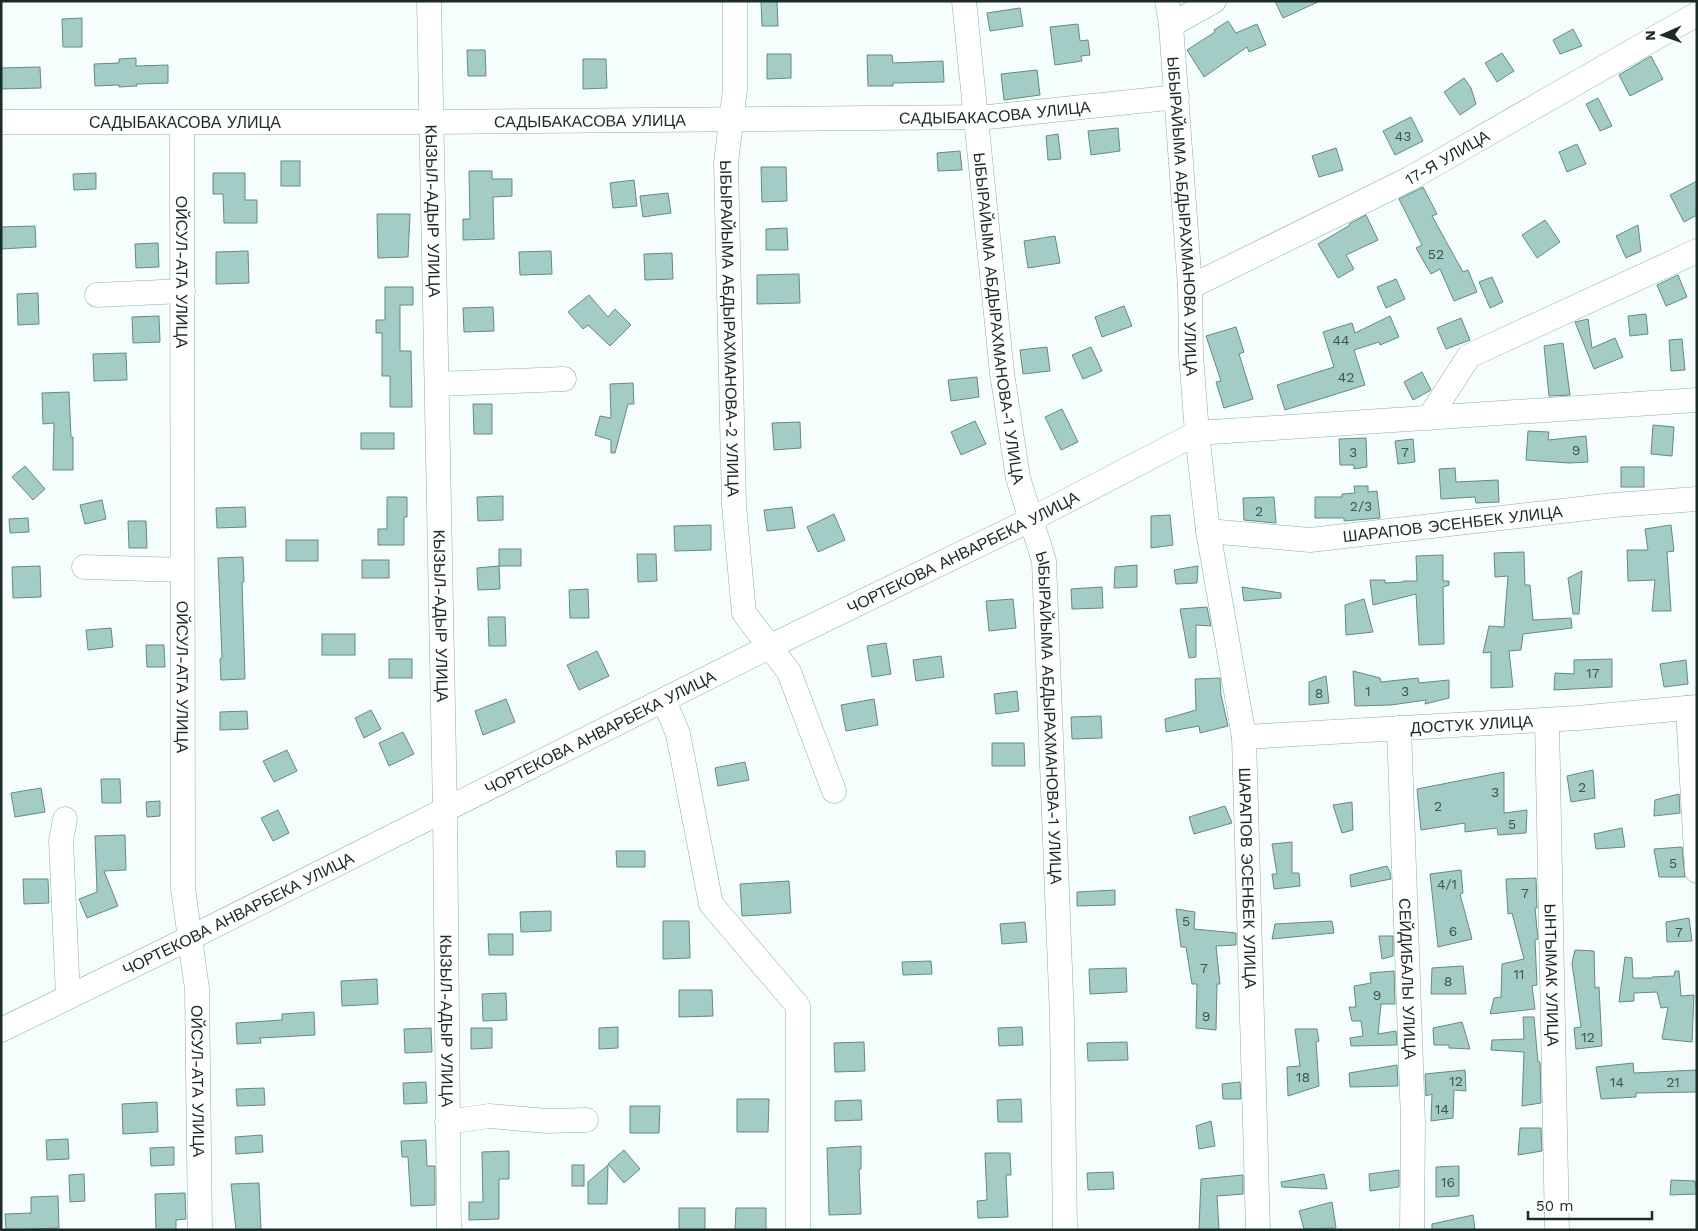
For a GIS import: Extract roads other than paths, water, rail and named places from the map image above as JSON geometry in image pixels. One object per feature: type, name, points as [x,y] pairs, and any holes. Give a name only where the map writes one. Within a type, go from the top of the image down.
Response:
[{"type":"street","name":"КЫЗЫЛ-АДЫР УЛИЦА","points":[[429,1],[444,810],[449,1230]]},
{"type":"street","name":"ЫБЫРАЙЫМА АБДЫРАХМАНОВА-2 УЛИЦА","points":[[735,1],[735,89],[726,163],[734,505],[744,613],[768,647],[789,672],[834,791]]},
{"type":"street","name":"ЫБЫРАЙЫМА АБДЫРАХМАНОВА-1 УЛИЦА","points":[[964,1],[1002,373],[1018,478],[1044,561],[1062,1019],[1065,1230]]},
{"type":"street","name":"ЫБЫРАЙЫМА АБДЫРАХМАНОВА УЛИЦА","points":[[1167,1],[1171,24],[1190,287],[1190,355],[1197,433]]},
{"type":"street","points":[[1171,24],[1214,1]]},
{"type":"street","name":"17-Я УЛИЦА","points":[[1190,287],[1409,179],[1697,14]]},
{"type":"street","name":"САДЫБАКАСОВА УЛИЦА","points":[[1,122],[431,122],[988,117],[1176,97]]},
{"type":"street","name":"ОЙСУЛ-АТА УЛИЦА","points":[[182,123],[183,888],[197,989],[200,1230]]},
{"type":"street","points":[[1429,418],[1469,356],[1697,251]]},
{"type":"street","points":[[97,295],[183,291]]},
{"type":"street","points":[[437,384],[564,379]]},
{"type":"street","points":[[1197,433],[1697,400]]},
{"type":"street","name":"ЧОРТЕКОВА АНВАРБЕКА УЛИЦА","points":[[1,1030],[190,938],[768,647],[1030,520],[1197,433]]},
{"type":"street","name":"ШАРАПОВ ЭСЕНБЕК УЛИЦА","points":[[1197,433],[1208,531],[1244,736],[1258,1230]]},
{"type":"street","name":"ШАРАПОВ ЭСЕНБЕК УЛИЦА","points":[[1208,531],[1310,540],[1614,505],[1697,500]]},
{"type":"street","points":[[84,567],[182,570]]},
{"type":"street","points":[[664,700],[678,734],[711,904],[798,1006],[798,1230]]},
{"type":"street","points":[[1692,707],[1697,871]]},
{"type":"street","name":"ДОСТУК УЛИЦА","points":[[1244,736],[1547,720],[1692,707]]},
{"type":"street","name":"ЫНТЫМАК УЛИЦА","points":[[1547,720],[1557,1230]]},
{"type":"street","name":"СЕЙДИБАЛЫ УЛИЦА","points":[[1400,728],[1413,1122],[1412,1230]]},
{"type":"street","points":[[65,819],[61,840],[68,997]]},
{"type":"street","points":[[447,1122],[489,1116],[547,1121],[586,1120]]}]
